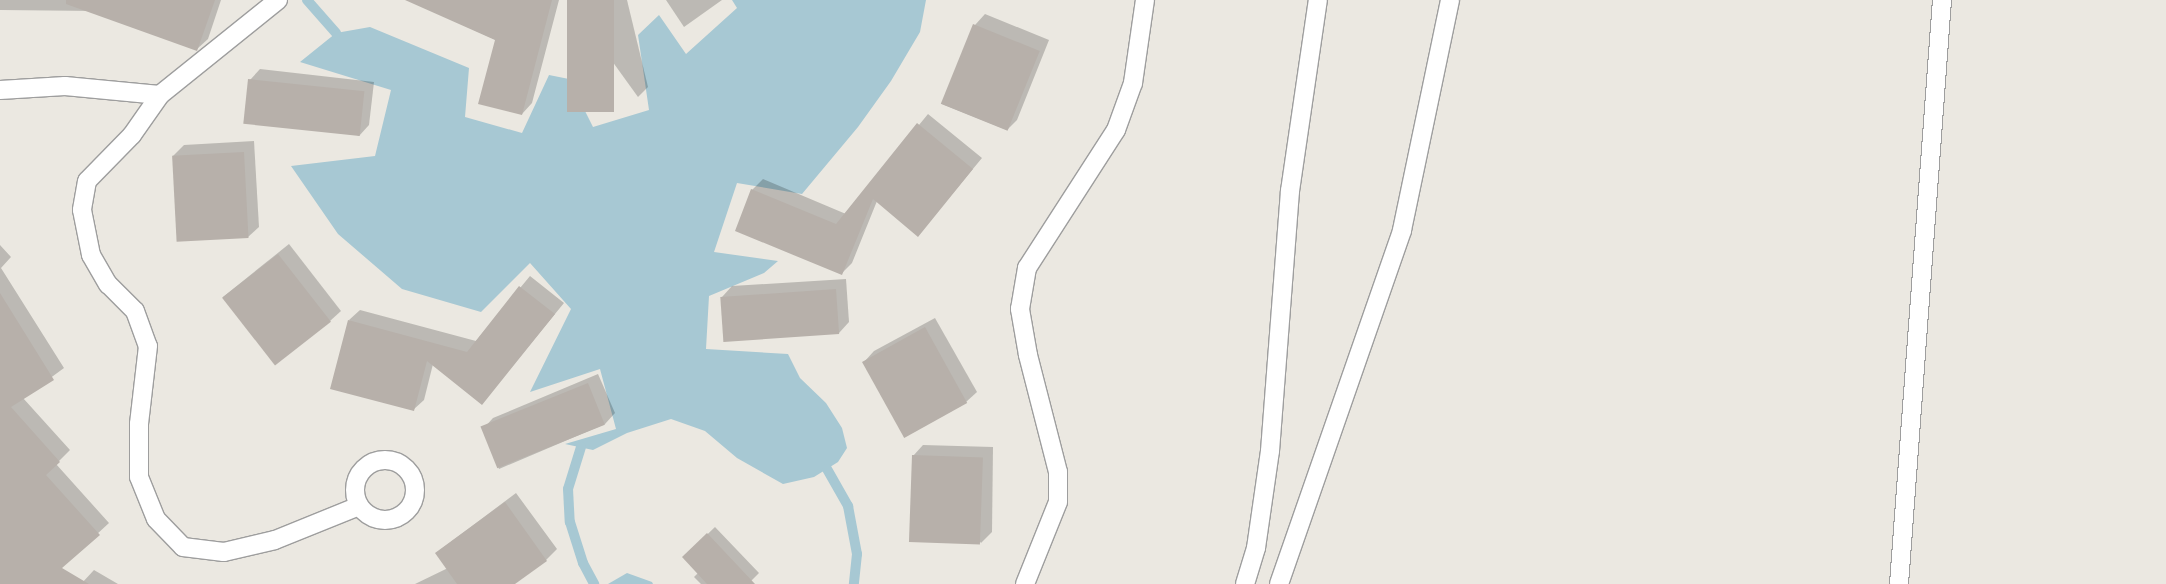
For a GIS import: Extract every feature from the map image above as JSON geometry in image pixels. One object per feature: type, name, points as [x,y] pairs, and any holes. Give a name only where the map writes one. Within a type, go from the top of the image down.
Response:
[{"type":"lane","points":[[278,0],[160,95],[132,135],[86,181],[82,210],[91,255],[108,284],[135,311],[148,346],[139,424],[139,477],[156,519],[183,547],[224,552],[275,540],[359,506]]},
{"type":"lane","points":[[1025,584],[1058,502],[1058,472],[1028,355],[1020,309],[1027,268],[1116,130],[1133,83],[1145,0]]},
{"type":"lane","points":[[1246,584],[1256,548],[1270,451],[1290,191],[1318,0]]},
{"type":"lane","points":[[1279,584],[1402,230],[1450,0]]},
{"type":"lane","points":[[1899,584],[1942,0]]},
{"type":"lane","points":[[0,90],[65,86],[160,95]]},
{"type":"water","points":[[732,0],[926,0],[920,32],[891,81],[858,127],[802,194],[737,183],[714,252],[778,261],[764,273],[709,296],[706,349],[788,354],[800,378],[826,403],[842,428],[847,448],[838,462],[814,477],[783,484],[737,458],[705,431],[671,419],[627,433],[593,450],[565,444],[616,429],[600,369],[530,392],[571,309],[530,263],[481,312],[402,289],[338,234],[291,166],[375,156],[391,90],[300,62],[336,33],[370,27],[469,68],[465,117],[522,133],[549,75],[569,79],[593,127],[649,110],[638,35],[659,15],[686,54],[737,8]]},
{"type":"water","points":[[627,573],[652,582],[653,584],[608,584]]},
{"type":"building","points":[[66,0],[215,0],[197,51],[66,4]]},
{"type":"building","points":[[405,0],[552,0],[522,115],[478,104],[495,40]]},
{"type":"building","points":[[567,0],[614,0],[614,112],[567,112]]},
{"type":"building","points":[[973,24],[1040,51],[1008,131],[941,104]]},
{"type":"building","points":[[248,79],[364,91],[360,136],[243,124]]},
{"type":"building","points":[[917,123],[973,169],[918,237],[873,199],[842,275],[735,231],[751,189],[836,224]]},
{"type":"building","points":[[244,152],[249,238],[177,242],[172,156]]},
{"type":"building","points":[[278,254],[331,322],[275,365],[222,298]]},
{"type":"building","points":[[519,286],[555,314],[482,405],[427,361],[414,411],[330,389],[348,320],[467,352]]},
{"type":"building","points":[[836,289],[839,334],[723,342],[720,297]]},
{"type":"building","points":[[0,293],[54,380],[11,407],[60,462],[46,475],[100,535],[62,568],[89,584],[0,584]]},
{"type":"building","points":[[925,327],[967,403],[904,438],[862,362]]},
{"type":"building","points":[[588,383],[605,425],[497,468],[480,426]]},
{"type":"building","points":[[912,455],[983,457],[980,544],[909,542]]},
{"type":"building","points":[[505,502],[547,561],[515,584],[457,584],[435,553]]},
{"type":"building","points":[[707,533],[755,584],[707,584],[682,557]]},
{"type":"waterway","points":[[307,0],[336,33]]},
{"type":"waterway","points":[[581,447],[568,489],[570,522],[583,563],[594,584]]},
{"type":"waterway","points":[[827,469],[848,506],[857,554],[854,584]]}]
